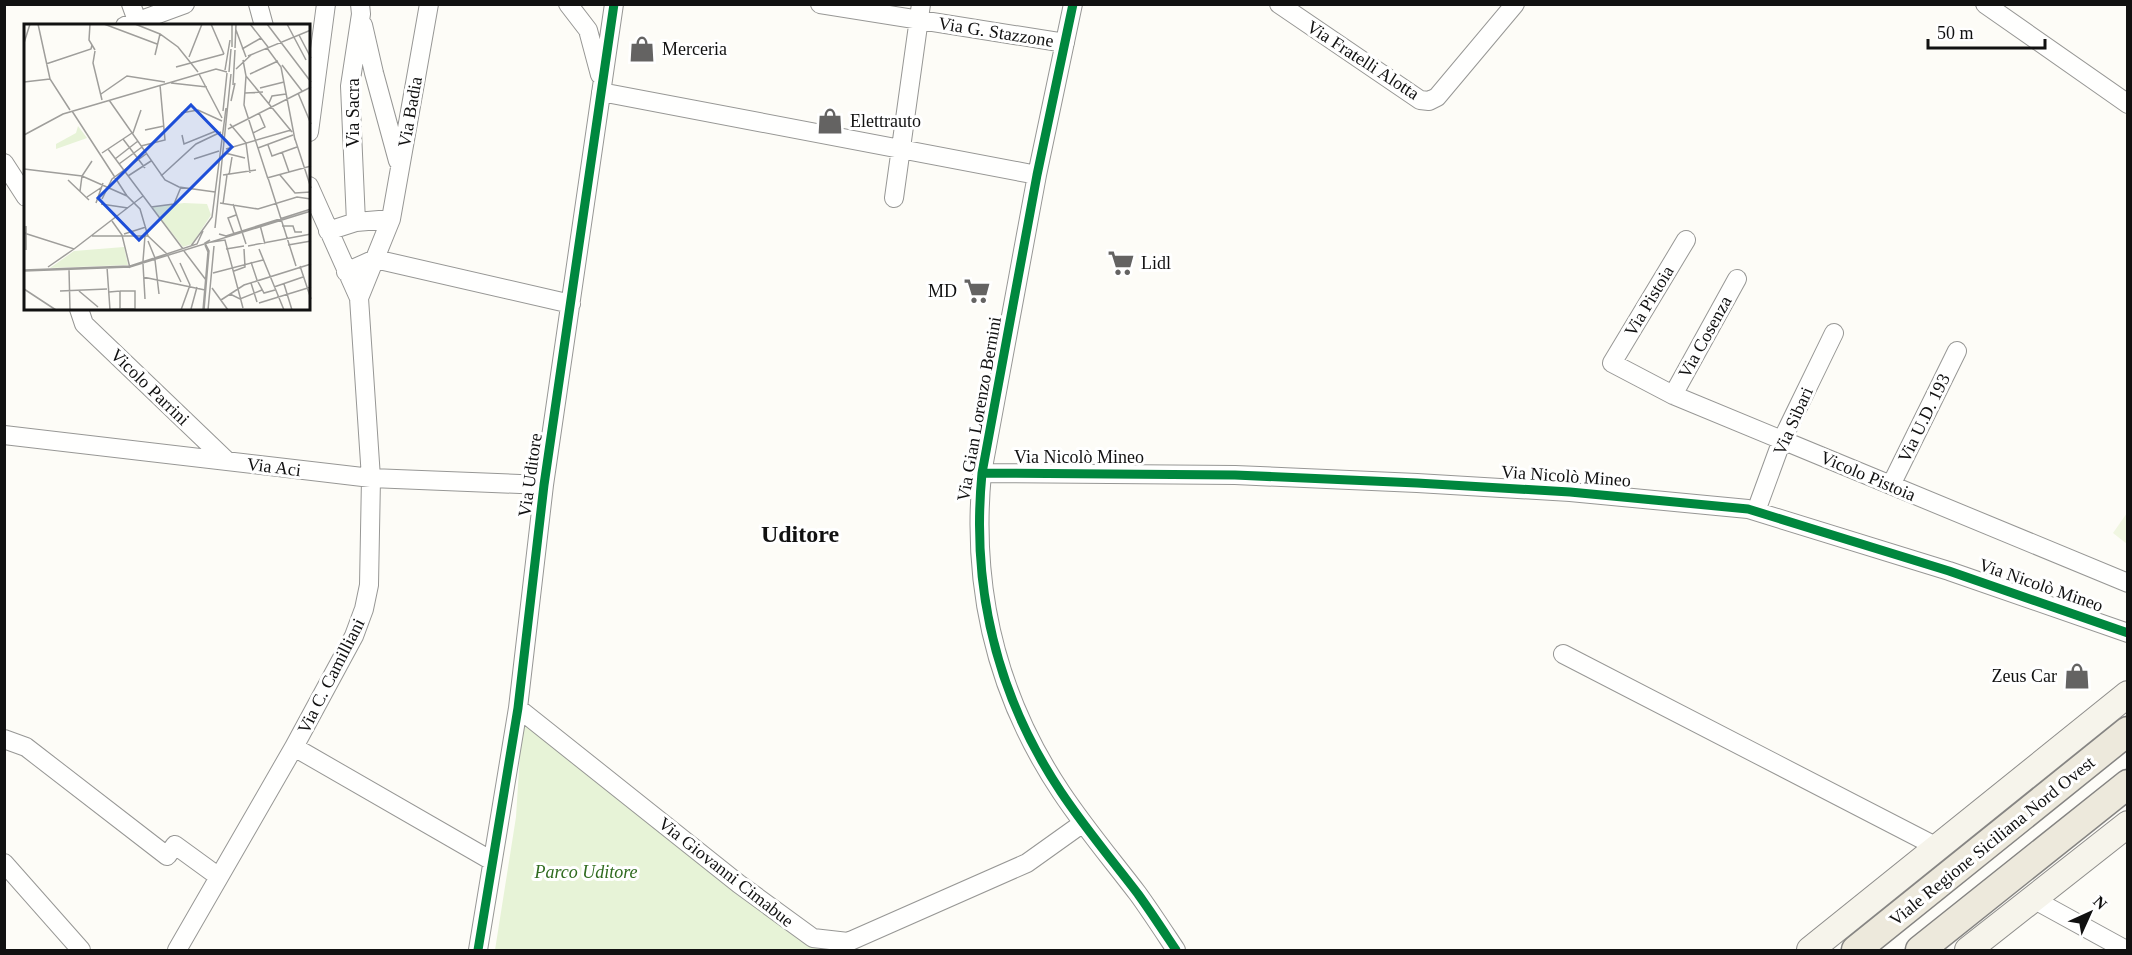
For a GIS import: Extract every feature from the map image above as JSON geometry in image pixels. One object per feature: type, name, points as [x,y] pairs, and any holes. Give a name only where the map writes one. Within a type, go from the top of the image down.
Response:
[{"type":"main road","name":"Viale Regione Siciliana Nord Ovest","points":[[1856,951],[2127,731]]},
{"type":"main road","points":[[1920,951],[2127,784]]},
{"type":"street","points":[[133,19],[185,4]]},
{"type":"street","points":[[258,4],[263,24]]},
{"type":"street","points":[[310,124],[326,4]]},
{"type":"street","name":"Via Badia","points":[[359,298],[391,219],[429,4]]},
{"type":"street","points":[[568,4],[588,30],[602,87],[1037,175]]},
{"type":"street","name":"Via Uditore","points":[[478,951],[518,708],[544,485],[614,4]]},
{"type":"street","name":"Via G. Stazzone","points":[[820,4],[920,12],[1065,43]]},
{"type":"street","name":"Via Gian Lorenzo Bernini","points":[[1073,4],[1037,175],[981,473],[978,513],[984,598],[1004,677],[1019,716],[1038,754],[1060,791],[1139,896],[1176,951]]},
{"type":"street","name":"Via Fratelli Alotta","points":[[1280,4],[1420,100],[1429,101],[1437,97],[1515,4]]},
{"type":"street","points":[[1985,4],[2127,104]]},
{"type":"street","points":[[360,9],[374,73],[400,167]]},
{"type":"street","name":"Via Sacra","points":[[356,222],[350,86],[360,9]]},
{"type":"street","points":[[894,198],[920,12]]},
{"type":"street","points":[[4,164],[24,194]]},
{"type":"street","points":[[310,188],[359,298]]},
{"type":"street","points":[[328,231],[356,222],[391,219]]},
{"type":"street","name":"Via Pistoia","points":[[1612,363],[1686,240]]},
{"type":"street","points":[[346,272],[375,259],[571,304]]},
{"type":"street","name":"Via Cosenza","points":[[1673,395],[1737,279]]},
{"type":"street","name":"Via C. Camilliani","points":[[178,950],[294,747],[354,636],[364,609],[369,585],[371,478],[359,298]]},
{"type":"street","name":"Vicolo Parrini","points":[[79,310],[84,324],[227,461]]},
{"type":"street","name":"Via Sibari","points":[[1756,511],[1782,440],[1834,333]]},
{"type":"street","name":"Via U.D. 193","points":[[1891,485],[1957,351]]},
{"type":"street","name":"Vicolo Pistoia","points":[[1612,363],[1673,395],[2127,583]]},
{"type":"street","name":"Via Aci","points":[[4,435],[371,478],[544,485]]},
{"type":"street","name":"Via Nicolò Mineo","points":[[981,473],[1235,475],[1439,484],[1637,497],[1756,511],[1949,571],[2127,633]]},
{"type":"street","points":[[1563,654],[1937,847]]},
{"type":"street","points":[[1810,951],[2121,699]]},
{"type":"street","points":[[2093,759],[2121,699]]},
{"type":"street","name":"Via Giovanni Cimabue","points":[[518,708],[739,884],[813,938],[848,942],[1027,863],[1083,823]]},
{"type":"street","points":[[4,739],[26,747],[167,856],[175,845],[219,877]]},
{"type":"street","points":[[294,747],[492,861]]},
{"type":"street","points":[[1975,948],[2127,824]]},
{"type":"street","points":[[4,863],[81,951]]},
{"type":"street","points":[[2033,899],[2126,951]]},
{"type":"green space","points":[[2127,513],[2127,544],[2113,533]]},
{"type":"green space","name":"Parco Uditore","points":[[522,722],[737,893],[820,950],[495,950],[516,817]]},
{"type":"cycle path","points":[[478,950],[518,708],[544,485],[614,4]]},
{"type":"cycle path","points":[[1073,4],[1037,175],[982,473],[980,516],[985,599],[993,640],[1005,679],[1020,718],[1039,755],[1070,805],[1138,894],[1176,950]]},
{"type":"cycle path","points":[[982,473],[1235,475],[1417,483],[1570,492],[1748,509],[1949,571],[2128,633]]},
{"type":"place","name":"Merceria","points":[[642,49]]},
{"type":"place","name":"Elettrauto","points":[[830,121]]},
{"type":"place","name":"Lidl","points":[[1121,263]]},
{"type":"place","name":"MD","points":[[977,291]]},
{"type":"place","name":"Zeus Car","points":[[2077,676]]},
{"type":"district","name":"Uditore","points":[[800,534]]}]
